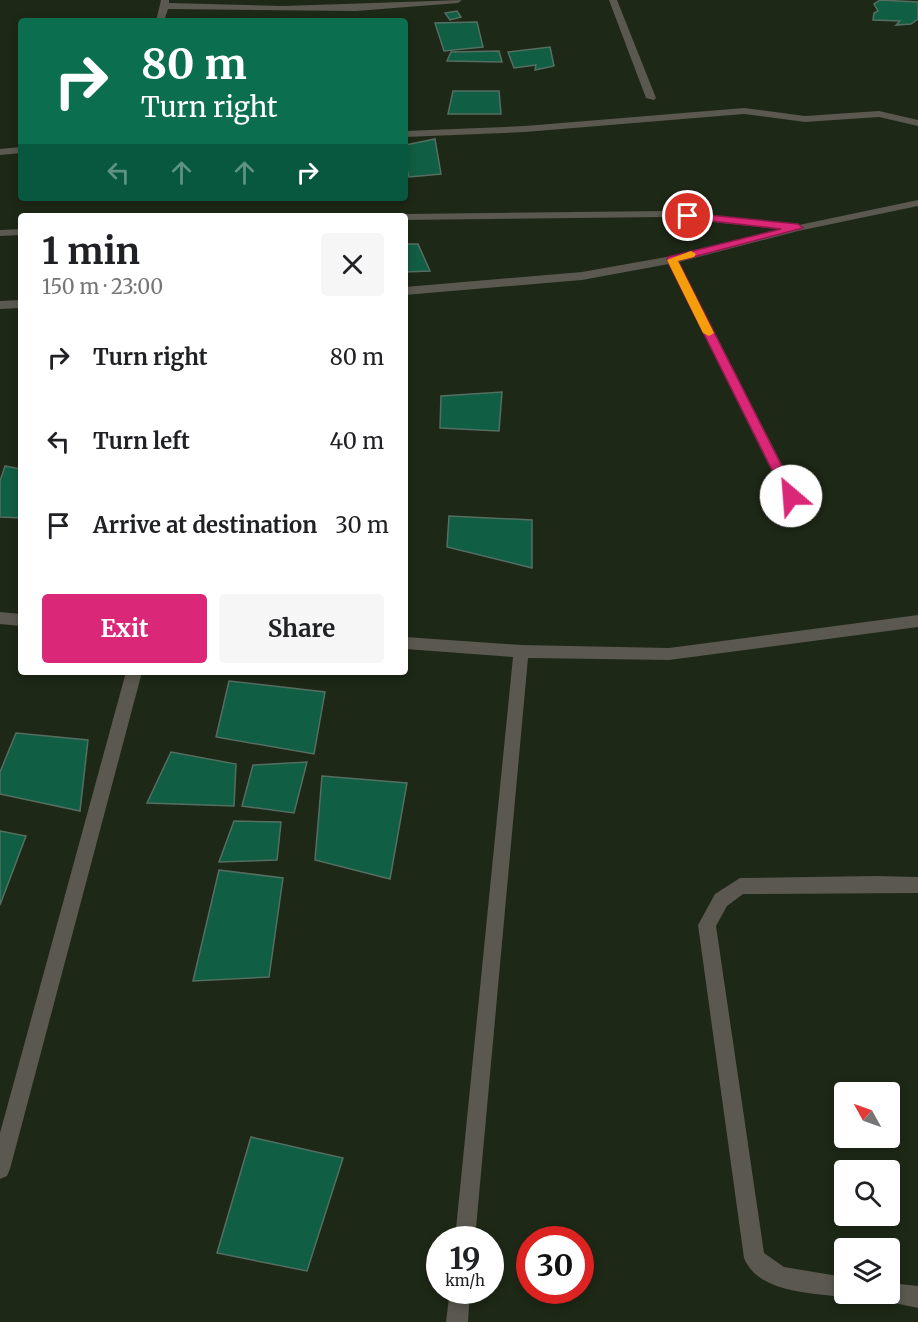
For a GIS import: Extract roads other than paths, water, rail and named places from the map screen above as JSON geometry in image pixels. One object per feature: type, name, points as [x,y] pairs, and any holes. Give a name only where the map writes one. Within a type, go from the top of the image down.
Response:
[{"type":"street","points":[[161,18],[164,3],[284,9],[458,0]]},
{"type":"street","points":[[613,0],[651,98]]},
{"type":"street","points":[[408,134],[525,129],[744,111],[805,119],[879,114],[918,123]]},
{"type":"street","points":[[0,152],[18,150]]},
{"type":"street","points":[[408,291],[582,276],[672,260],[798,228],[918,203]]},
{"type":"street","points":[[408,217],[665,214],[798,228]]},
{"type":"street","points":[[0,233],[18,232]]},
{"type":"street","points":[[672,260],[791,496]]},
{"type":"street","points":[[0,305],[18,304]]},
{"type":"street","points":[[0,618],[18,620]]},
{"type":"street","points":[[408,643],[521,651],[669,654],[918,621]]},
{"type":"street","points":[[466,1226],[521,651]]},
{"type":"street","points":[[0,1169],[133,675]]},
{"type":"street","points":[[834,1286],[777,1278],[764,1270],[754,1258],[707,925],[721,900],[740,886],[918,885]]},
{"type":"street","points":[[900,1295],[918,1297]]},
{"type":"street","points":[[457,1322],[459,1304]]}]
